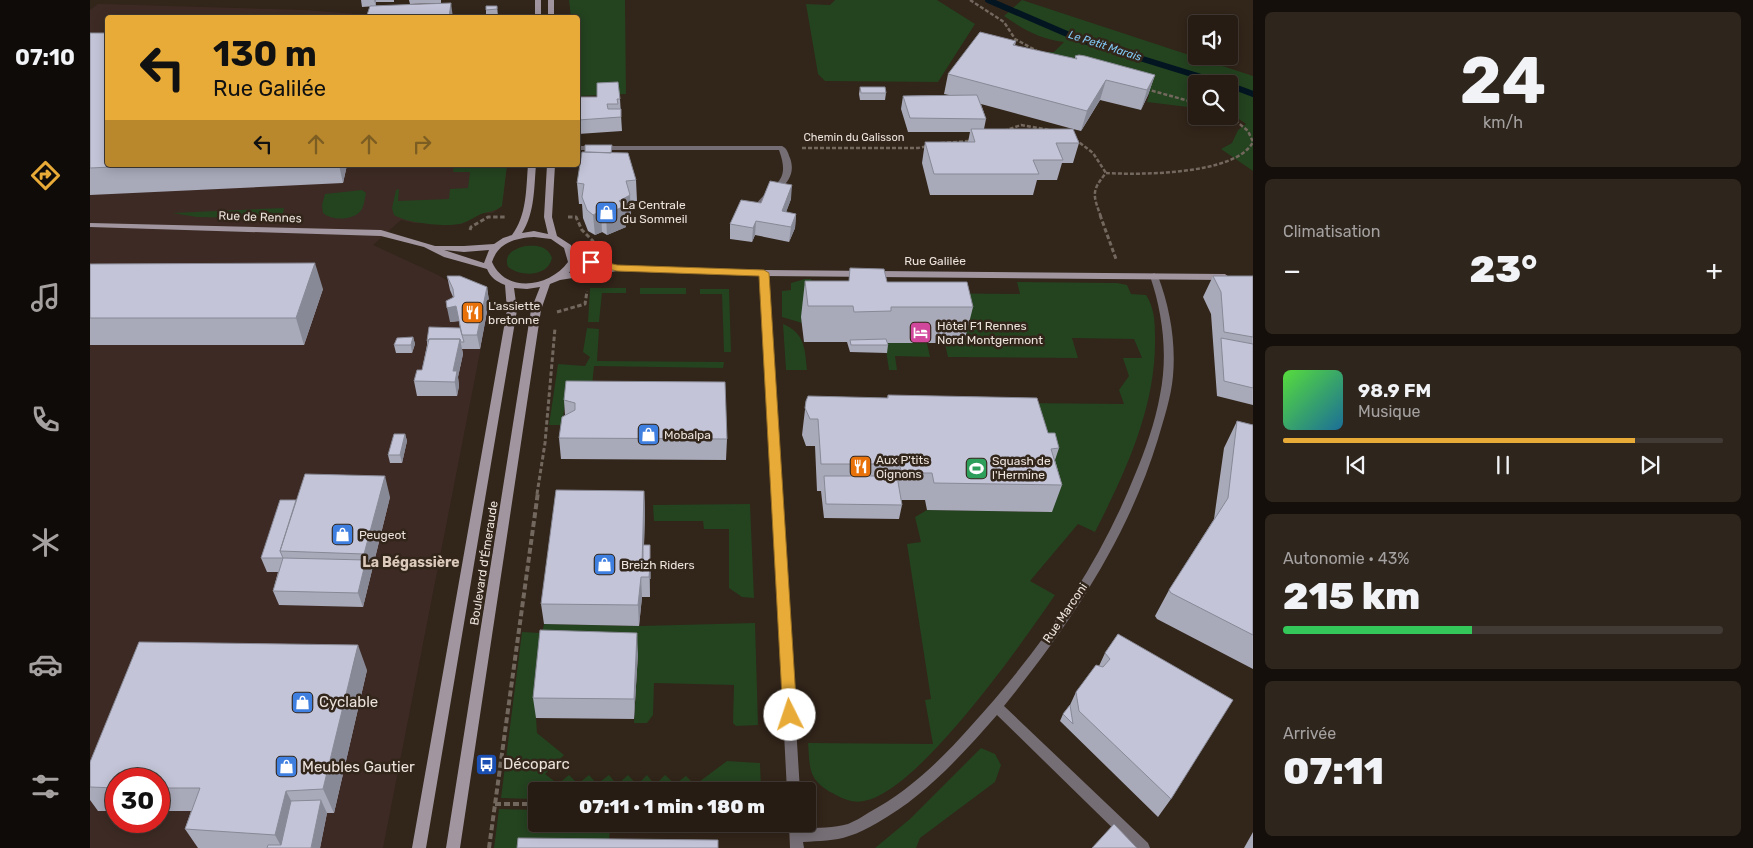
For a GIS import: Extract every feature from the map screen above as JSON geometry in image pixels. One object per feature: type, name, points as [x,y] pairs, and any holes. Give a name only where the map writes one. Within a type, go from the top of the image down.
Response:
[{"type":"main road","points":[[538,0],[538,15]]},
{"type":"main road","points":[[551,0],[551,15]]},
{"type":"main road","points":[[515,237],[522,229],[526,217],[532,167]]},
{"type":"main road","points":[[551,167],[548,217],[553,237]]},
{"type":"main road","name":"Rue de Rennes","points":[[90,225],[371,233],[391,235],[427,245],[464,250],[495,247]]},
{"type":"main road","points":[[534,234],[553,237],[568,247],[572,256],[570,267],[560,277],[546,283],[527,286],[509,284],[495,277],[488,267],[489,257],[495,247],[515,237],[534,234]]},
{"type":"main road","name":"Rue de Rennes","points":[[427,245],[447,255],[488,267]]},
{"type":"main road","name":"Rue Galilée","points":[[572,256],[617,268]]},
{"type":"main road","name":"Rue Galilée","points":[[560,277],[617,268],[764,273],[1233,277]]},
{"type":"main road","name":"Boulevard d'Émeraude","points":[[453,848],[536,310],[546,283]]},
{"type":"main road","name":"Boulevard d'Émeraude","points":[[419,848],[512,310],[509,284]]},
{"type":"street","points":[[580,148],[782,148],[788,163],[788,177],[783,184],[766,195],[758,207]]},
{"type":"street","points":[[764,273],[793,782]]},
{"type":"street","name":"Rue Marconi","points":[[797,836],[850,830],[897,805],[939,770],[997,707],[1070,609],[1110,540],[1134,491],[1151,449],[1163,408],[1168,344],[1166,313],[1154,276]]},
{"type":"street","points":[[997,707],[1143,848]]},
{"type":"path","points":[[970,0],[1004,22],[1015,39],[1041,52]]},
{"type":"path","points":[[1139,86],[1188,101]]},
{"type":"path","points":[[1106,173],[1180,174],[1211,166],[1250,150],[1253,142],[1248,131],[1238,123]]},
{"type":"path","points":[[1002,136],[1005,130],[1022,124],[1054,131]]},
{"type":"path","points":[[1068,136],[1089,149],[1106,173]]},
{"type":"path","name":"Chemin du Galisson","points":[[782,148],[918,148],[941,143],[972,141]]},
{"type":"path","points":[[1106,173],[1097,184],[1093,196],[1122,275]]},
{"type":"path","points":[[489,848],[546,434],[558,310],[570,310],[585,304],[589,271]]},
{"type":"path","points":[[495,804],[528,804]]},
{"type":"shaded area","points":[[98,4],[305,10],[368,15],[105,15],[105,167],[507,167],[502,206],[493,213],[482,213],[462,224],[414,223],[401,220],[373,245],[438,275],[462,290],[490,301],[383,848],[90,848],[90,10]]},
{"type":"green space","points":[[569,0],[625,0],[626,94],[580,96],[580,15],[571,15]]},
{"type":"green space","points":[[835,0],[937,0],[975,24],[938,82],[825,81],[818,74],[806,4],[830,5]]},
{"type":"green space","points":[[1022,0],[1188,55],[1188,65],[1220,65],[1253,76],[1253,171],[1221,149],[1232,143],[1238,130],[1246,124],[1238,118],[1238,75],[1188,75],[1188,107],[1147,102],[1149,95],[1106,82],[1043,52],[1054,52],[1064,42],[1047,39],[1032,33],[1004,16]]},
{"type":"green space","points":[[454,167],[507,167],[502,206],[465,222],[448,225],[417,222],[394,215],[392,208],[396,190],[399,189],[398,201],[449,199],[450,189],[468,188],[470,172],[453,172]]},
{"type":"green space","points":[[362,190],[366,193],[363,206],[359,213],[354,216],[343,219],[327,216],[323,213],[322,205],[325,194]]},
{"type":"green space","points":[[284,208],[282,219],[197,217],[172,213]]},
{"type":"green space","points":[[526,246],[538,246],[548,251],[552,258],[545,269],[540,272],[527,274],[508,267],[507,259],[511,252]]},
{"type":"green space","points":[[811,279],[812,292],[1020,294],[1017,282],[1117,283],[1127,285],[1131,294],[1146,295],[1151,304],[1154,319],[1154,361],[1151,387],[1145,412],[1118,485],[1095,532],[1078,524],[1030,581],[1055,595],[1019,646],[968,712],[912,772],[886,791],[860,802],[839,797],[815,780],[810,768],[808,743],[933,744],[925,700],[931,699],[907,544],[921,542],[915,517],[927,510],[1052,512],[1021,403],[1124,404],[1119,390],[1129,376],[1123,358],[1142,358],[1134,339],[1072,338],[1078,358],[948,357],[945,344],[964,343],[801,317],[802,323],[782,317],[782,291],[791,290],[791,283]]},
{"type":"green space","points":[[590,288],[626,288],[626,293],[602,293],[599,322],[588,322]]},
{"type":"green space","points":[[640,288],[686,288],[686,294],[640,294]]},
{"type":"green space","points":[[700,289],[729,289],[731,352],[724,352],[722,294],[700,294]]},
{"type":"green space","points":[[783,324],[796,332],[800,337],[807,370],[786,370]]},
{"type":"green space","points":[[587,328],[599,329],[597,361],[724,362],[723,368],[594,366],[591,397],[566,396],[562,425],[549,425],[558,364],[585,366],[590,357],[583,352]]},
{"type":"green space","points":[[885,343],[927,343],[930,357],[895,356],[897,370],[889,370]]},
{"type":"green space","points":[[750,504],[754,598],[742,597],[729,588],[729,529],[704,529],[703,521],[654,521],[653,505]]},
{"type":"green space","points":[[755,623],[758,725],[736,726],[733,723],[734,685],[654,683],[653,715],[647,723],[634,723],[638,653],[536,718],[537,733],[564,755],[545,774],[555,782],[528,782],[528,799],[501,798],[522,632],[542,633],[544,624],[639,626]]},
{"type":"green space","points":[[981,748],[995,754],[1001,765],[995,782],[920,838],[916,848],[875,848],[910,819]]},
{"type":"green space","points":[[727,761],[760,763],[761,782],[699,782]]},
{"type":"green space","points":[[569,775],[576,782],[560,782]]},
{"type":"green space","points":[[589,775],[595,782],[580,782]]},
{"type":"green space","points":[[609,775],[615,782],[600,782]]},
{"type":"green space","points":[[628,775],[634,782],[620,782]]},
{"type":"green space","points":[[647,775],[653,782],[640,782]]},
{"type":"green space","points":[[665,775],[673,782],[658,782]]},
{"type":"green space","points":[[686,776],[692,782],[678,782]]},
{"type":"green space","points":[[499,809],[528,810],[528,832],[610,832],[608,848],[494,848]]},
{"type":"building","points":[[451,3],[449,15],[367,15],[370,6]]},
{"type":"building","points":[[486,6],[497,6],[497,9],[486,10]]},
{"type":"building","points":[[980,32],[1016,41],[1013,45],[1077,59],[1075,56],[1085,56],[1155,75],[1147,90],[1106,80],[1087,111],[948,74]]},
{"type":"building","points":[[90,33],[105,33],[105,167],[112,167],[90,168]]},
{"type":"building","points":[[618,82],[620,99],[617,99],[618,104],[607,104],[608,109],[621,109],[621,117],[580,120],[580,97],[597,97],[597,83]]},
{"type":"building","points":[[860,87],[885,87],[886,93],[861,93]]},
{"type":"building","points":[[977,95],[986,119],[910,118],[903,96]]},
{"type":"building","points":[[971,129],[1073,129],[1079,143],[1056,143],[1063,160],[1033,160],[1039,174],[934,174],[925,142],[975,142]]},
{"type":"building","points":[[585,145],[612,145],[611,153],[585,152]]},
{"type":"building","points":[[582,152],[628,153],[636,180],[626,181],[630,195],[619,201],[625,206],[606,214],[601,211],[593,215],[587,210],[582,197],[584,184],[577,183]]},
{"type":"building","points":[[770,181],[792,185],[782,211],[796,214],[791,227],[756,221],[753,228],[730,224],[741,200],[761,203]]},
{"type":"building","points":[[315,263],[296,318],[90,318],[90,264]]},
{"type":"building","points":[[850,268],[884,269],[887,282],[967,282],[973,307],[891,307],[891,311],[854,312],[853,306],[808,306],[805,281],[849,281]]},
{"type":"building","points":[[447,276],[460,276],[487,287],[477,335],[462,335],[456,306],[447,308],[446,301],[454,297],[453,289]]},
{"type":"building","points":[[1213,276],[1253,276],[1253,337],[1224,332],[1221,292]]},
{"type":"building","points":[[429,327],[460,328],[464,342],[461,342],[460,339],[429,339],[427,341]]},
{"type":"building","points":[[413,337],[411,345],[394,345],[397,338]]},
{"type":"building","points":[[1221,338],[1253,344],[1253,388],[1224,381]]},
{"type":"building","points":[[429,339],[460,339],[453,371],[457,371],[455,382],[414,381],[417,370],[422,370]]},
{"type":"building","points":[[886,339],[888,345],[851,345],[850,340]]},
{"type":"building","points":[[566,381],[725,382],[727,439],[559,438],[562,417],[575,410],[575,403],[564,400]]},
{"type":"building","points":[[888,395],[1037,398],[1048,433],[1055,433],[1059,448],[1051,449],[1062,485],[934,483],[932,473],[902,473],[899,464],[821,464],[818,419],[810,419],[805,408],[808,396],[888,398]]},
{"type":"building","points":[[1237,421],[1253,425],[1253,635],[1171,593],[1169,590],[1228,498]]},
{"type":"building","points":[[394,434],[405,434],[400,455],[388,455]]},
{"type":"building","points":[[305,474],[385,476],[364,554],[280,551]]},
{"type":"building","points":[[824,476],[897,476],[902,505],[826,504]]},
{"type":"building","points":[[556,490],[644,491],[642,566],[650,566],[649,577],[641,577],[638,605],[541,604]]},
{"type":"building","points":[[280,500],[296,500],[280,551],[283,558],[261,558]]},
{"type":"building","points":[[643,545],[650,545],[650,566],[643,566]]},
{"type":"building","points":[[283,558],[366,560],[358,593],[273,591]]},
{"type":"building","points":[[540,630],[637,633],[634,699],[533,698]]},
{"type":"building","points":[[1118,634],[1233,700],[1171,799],[1079,711],[1076,692],[1096,665],[1103,667],[1110,659],[1105,653]]},
{"type":"building","points":[[139,642],[358,645],[323,789],[286,791],[275,835],[185,829],[200,788],[170,788],[170,768],[105,768],[105,788],[90,787],[90,762]]},
{"type":"building","points":[[1070,705],[1073,724],[1063,714]]},
{"type":"building","points":[[321,800],[311,848],[267,848],[268,845],[281,845],[291,801]]},
{"type":"building","points":[[1114,824],[1137,848],[1092,848]]},
{"type":"building","points":[[518,838],[718,840],[718,848],[517,848]]},
{"type":"waterway","name":"Le Petit Marais","points":[[988,0],[1081,40],[1195,75]]},
{"type":"waterway","name":"Le Petit Marais","points":[[1238,88],[1253,94]]},
{"type":"place","name":"La Centrale du Sommeil","points":[[606,212]]},
{"type":"place","name":"L'assiette bretonne","points":[[472,313]]},
{"type":"place","name":"Hôtel F1 Rennes Nord Montgermont","points":[[921,333]]},
{"type":"place","name":"Mobalpa","points":[[648,435]]},
{"type":"place","name":"Aux P'tits Oignons","points":[[860,467]]},
{"type":"place","name":"Squash de l'Hermine","points":[[976,468]]},
{"type":"place","name":"Peugeot","points":[[343,535]]},
{"type":"place","name":"Breizh Riders","points":[[605,565]]},
{"type":"place","name":"Cyclable","points":[[303,702]]},
{"type":"place","name":"Décoparc","points":[[487,764]]},
{"type":"place","name":"Meubles Gautier","points":[[286,767]]},
{"type":"district","name":"La Bégassière","points":[[411,562]]},
{"type":"route","points":[[591,262],[617,268],[764,273],[782,609],[790,715]]}]
